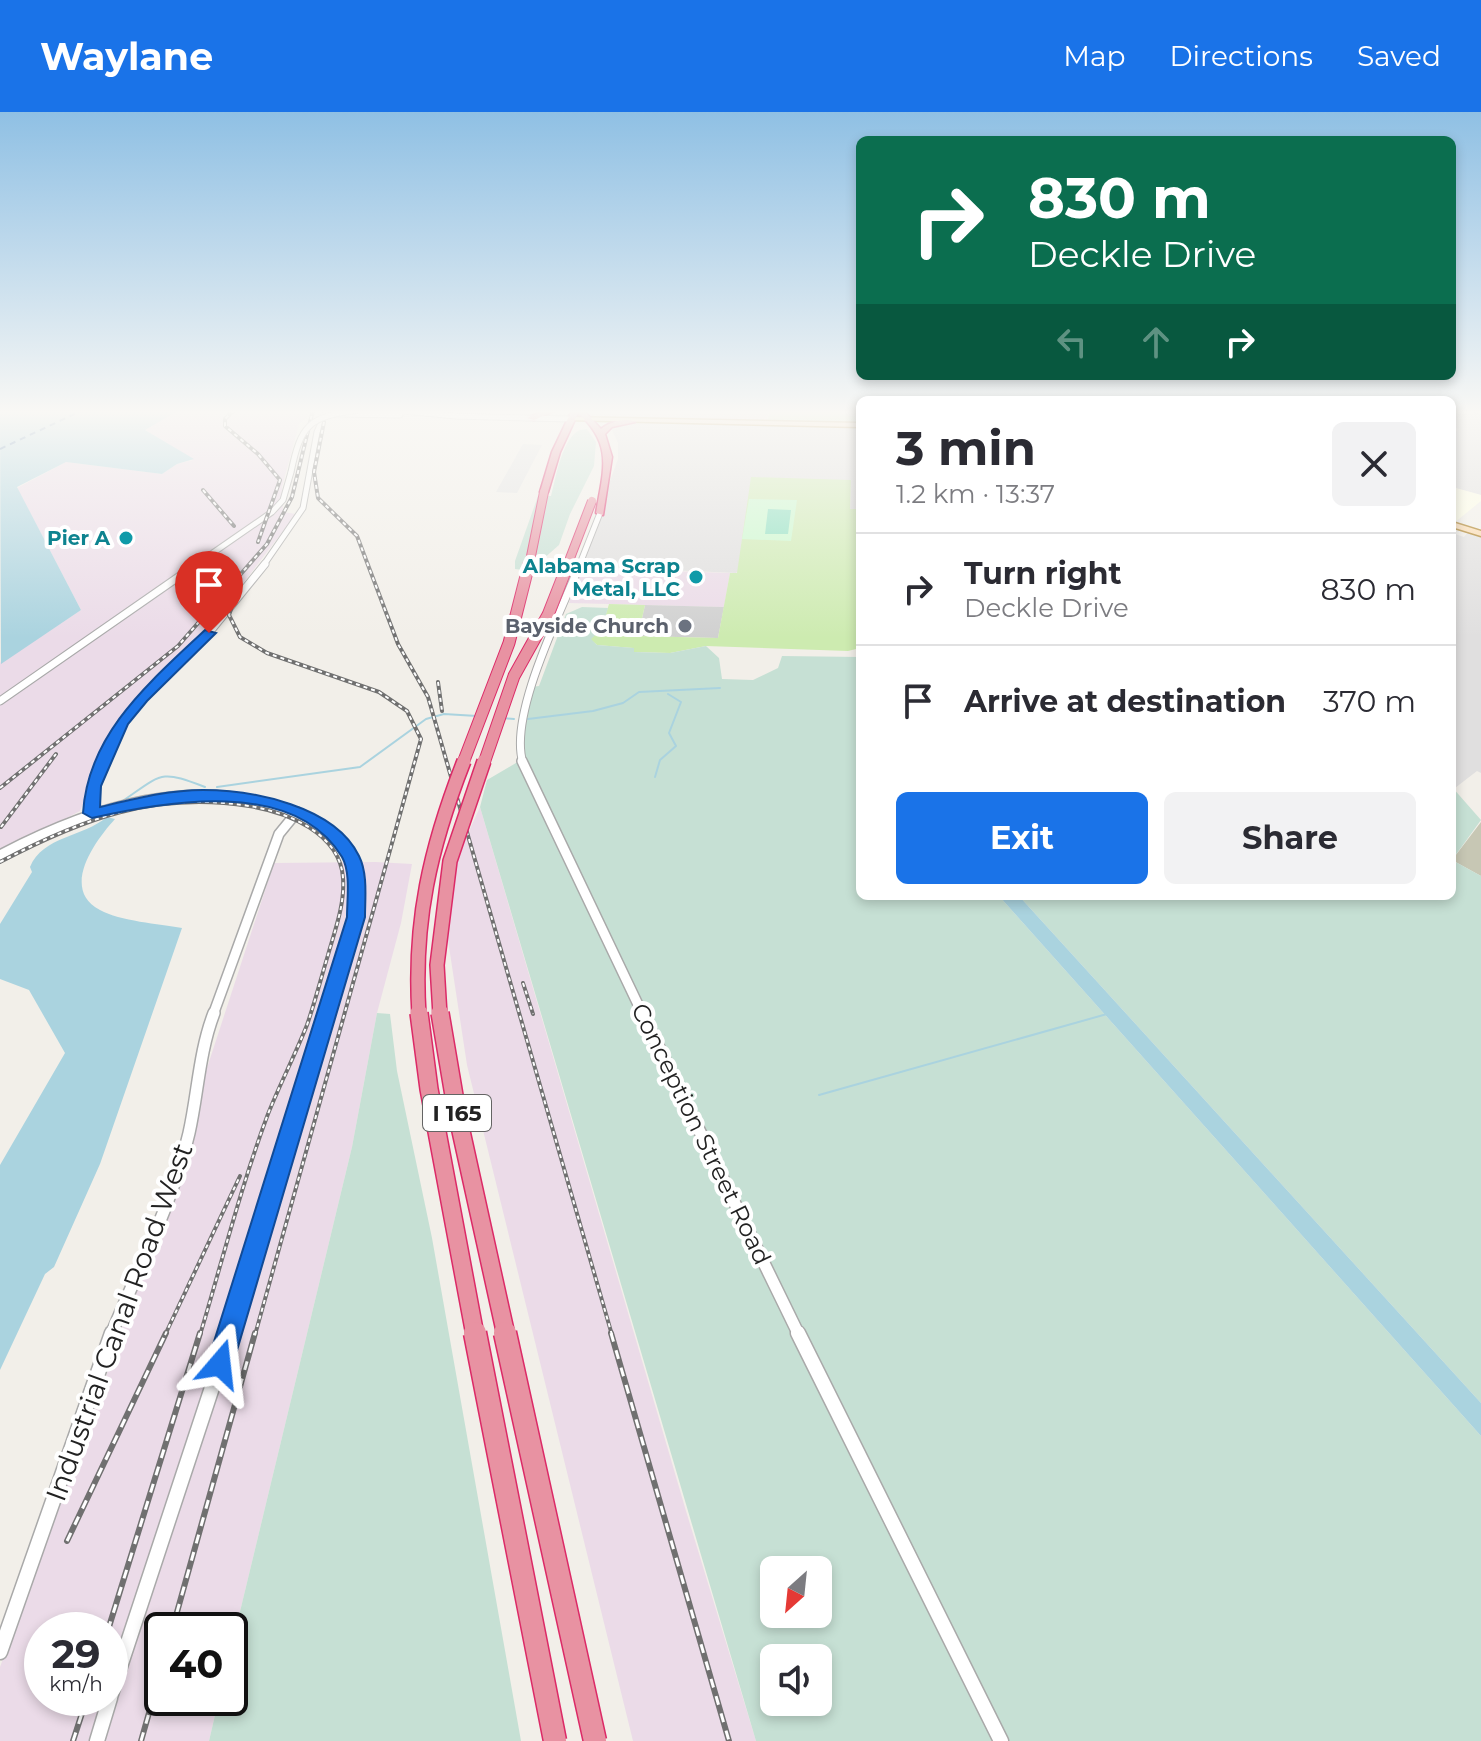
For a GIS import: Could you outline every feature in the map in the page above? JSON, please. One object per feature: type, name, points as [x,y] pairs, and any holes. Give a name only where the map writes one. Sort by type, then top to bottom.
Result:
[{"type":"highway","name":"I 165","points":[[546,486],[508,643],[437,839],[421,905],[416,955],[422,1040],[463,1275],[555,1741]]},
{"type":"highway","name":"I 165","points":[[595,1741],[457,1113],[442,1036],[437,965],[450,861],[514,676],[548,615],[596,507],[601,486]]},
{"type":"highway","points":[[596,507],[604,486]]},
{"type":"main road","points":[[1456,525],[1481,534]]},
{"type":"street","points":[[0,701],[272,512],[283,500],[287,486]]},
{"type":"street","points":[[92,813],[93,786],[121,723],[142,698],[209,633],[260,571],[303,508],[307,486]]},
{"type":"street","name":"Conception Street Road","points":[[596,507],[566,600],[531,687],[520,727],[521,760],[697,1128],[1001,1741]]},
{"type":"street","points":[[0,855],[50,829],[92,813],[166,798],[204,795],[252,798],[277,803],[318,823],[351,857],[356,884],[356,917],[225,1349],[128,1643]]},
{"type":"street","name":"Industrial Canal Road West","points":[[0,1652],[100,1362],[170,1191],[189,1133],[195,1085],[209,1025],[279,834],[297,812]]},
{"type":"street","points":[[97,1741],[105,1716]]},
{"type":"shaded area","points":[[282,486],[283,512],[296,514],[206,632],[147,686],[117,720],[80,811],[0,853],[0,661],[81,610],[17,488]]},
{"type":"shaded area","points":[[499,486],[521,486],[517,493],[496,492]]},
{"type":"shaded area","points":[[554,486],[584,486],[559,545],[542,560],[523,570],[515,569],[515,561],[538,496],[551,496]]},
{"type":"shaded area","points":[[608,486],[844,486],[736,573],[579,566]]},
{"type":"shaded area","points":[[851,486],[856,486],[856,509],[850,509]]},
{"type":"shaded area","points":[[1456,486],[1481,486],[1481,495],[1456,488]]},
{"type":"shaded area","points":[[1456,488],[1481,495],[1481,501],[1456,521]]},
{"type":"shaded area","points":[[1469,531],[1481,534],[1481,773],[1477,771],[1456,787],[1456,534],[1464,537]]},
{"type":"shaded area","points":[[582,568],[730,573],[724,607],[569,603]]},
{"type":"shaded area","points":[[645,605],[724,607],[718,638],[638,636]]},
{"type":"shaded area","points":[[582,607],[608,608],[601,630],[591,639],[597,645],[634,648],[634,652],[670,653],[706,646],[719,658],[722,679],[753,680],[778,668],[782,656],[856,657],[856,900],[1003,900],[1481,1436],[1481,1741],[756,1741],[480,807],[487,780],[521,760],[520,727],[531,687],[539,686],[566,614]]},
{"type":"shaded area","points":[[1456,792],[1481,820],[1456,854]]},
{"type":"shaded area","points":[[480,807],[756,1741],[633,1741],[467,1065],[446,927],[455,862]]},
{"type":"shaded area","points":[[1481,822],[1481,876],[1456,862],[1456,855]]},
{"type":"shaded area","points":[[1456,862],[1481,876],[1481,1403],[1023,900],[1456,900]]},
{"type":"shaded area","points":[[274,863],[412,864],[401,923],[377,1013],[352,1147],[240,1612],[144,1612],[144,1716],[215,1716],[209,1741],[0,1741],[0,1667],[104,1383]]},
{"type":"shaded area","points":[[377,1013],[390,1014],[397,1071],[432,1238],[521,1741],[209,1741],[215,1716],[248,1716],[248,1612],[240,1612],[352,1147]]},
{"type":"green space","points":[[750,486],[851,486],[850,509],[856,509],[856,649],[706,646],[670,653],[633,652],[633,648],[597,645],[590,639],[601,630],[609,604],[645,605],[638,636],[718,638],[730,573],[737,573]]},
{"type":"green space","points":[[749,499],[797,500],[791,541],[742,539]]},
{"type":"green space","points":[[768,509],[791,510],[788,534],[765,534]]},
{"type":"water","points":[[0,486],[19,486],[81,610],[1,664]]},
{"type":"water","points":[[107,817],[115,819],[91,852],[82,878],[88,901],[118,917],[182,928],[100,1164],[54,1267],[45,1274],[0,1370],[0,1165],[65,1053],[29,990],[0,979],[0,924],[32,872],[30,867],[44,849]]},
{"type":"water","points":[[1003,900],[1023,900],[1481,1403],[1481,1436]]},
{"type":"waterway","points":[[528,719],[593,711],[623,703],[639,692],[720,688]]},
{"type":"waterway","points":[[655,777],[660,760],[676,746],[669,733],[681,702],[668,694]]},
{"type":"waterway","points":[[217,787],[360,767],[426,719],[444,714],[477,716]]},
{"type":"waterway","points":[[503,718],[514,719]]},
{"type":"waterway","points":[[124,800],[162,777],[179,778],[205,787]]},
{"type":"waterway","points":[[819,1095],[1107,1014]]},
{"type":"railway","points":[[258,542],[278,486]]},
{"type":"railway","points":[[0,788],[178,646],[267,544],[295,486]]},
{"type":"railway","points":[[316,486],[318,498],[357,536],[398,644],[428,697],[612,1335]]},
{"type":"railway","points":[[203,490],[234,526]]},
{"type":"railway","points":[[240,583],[229,615],[240,637],[267,653],[379,692],[407,711],[421,739],[255,1335]]},
{"type":"railway","points":[[438,682],[442,711]]},
{"type":"railway","points":[[1,827],[56,754]]},
{"type":"railway","points":[[0,862],[90,821],[120,812],[182,802],[215,802],[279,813],[322,837],[340,862],[343,878],[341,907],[315,999],[258,1141],[200,1335]]},
{"type":"railway","points":[[523,983],[533,1014]]},
{"type":"railway","points":[[165,1335],[240,1176]]},
{"type":"railway","points":[[67,1541],[166,1333]]},
{"type":"railway","points":[[114,1612],[200,1333]]},
{"type":"railway","points":[[177,1612],[255,1333]]},
{"type":"railway","points":[[611,1333],[729,1741]]},
{"type":"railway","points":[[73,1741],[81,1716]]},
{"type":"railway","points":[[141,1741],[148,1716]]},
{"type":"place","name":"Pier A","points":[[126,538]]},
{"type":"place","name":"Alabama Scrap Metal, LLC","points":[[696,577]]},
{"type":"place","name":"Bayside Church","points":[[685,626]]},
{"type":"route","points":[[209,633],[142,698],[121,723],[93,786],[92,813],[128,804],[204,795],[277,803],[318,823],[334,838],[351,857],[356,884],[356,917],[220,1364]]}]
